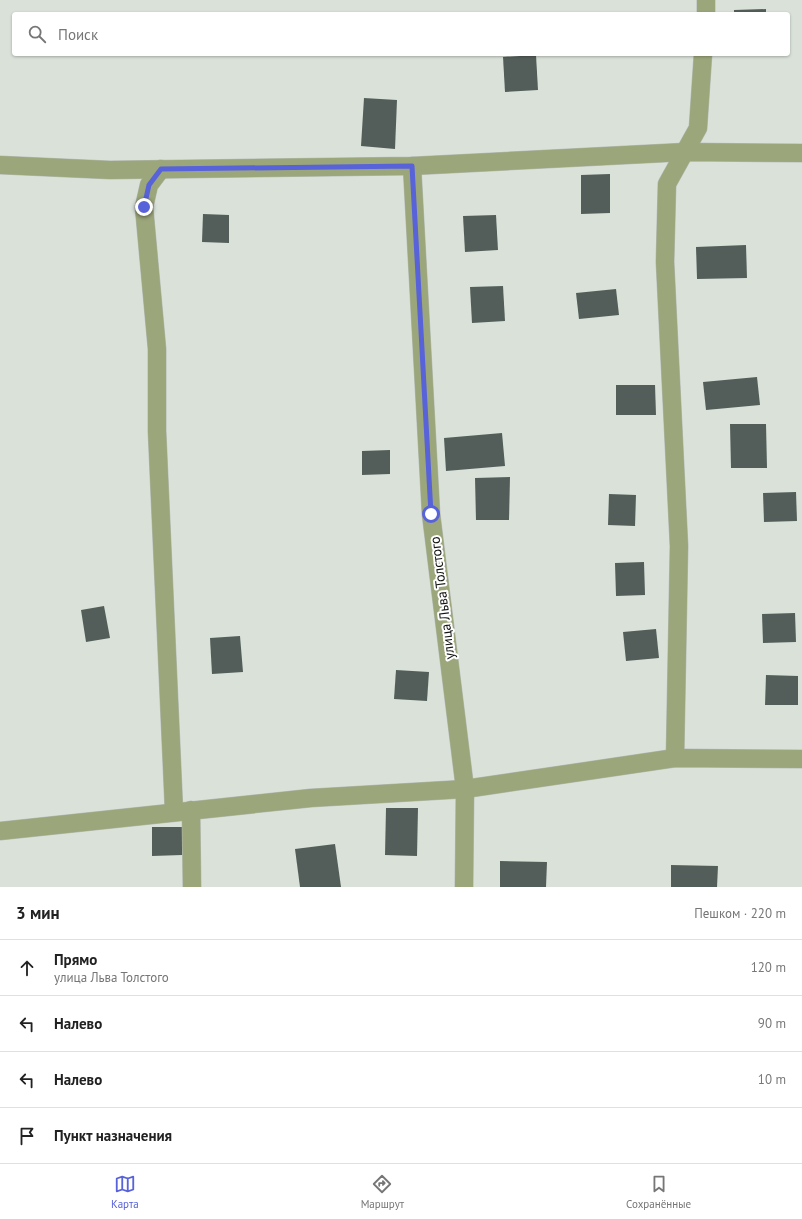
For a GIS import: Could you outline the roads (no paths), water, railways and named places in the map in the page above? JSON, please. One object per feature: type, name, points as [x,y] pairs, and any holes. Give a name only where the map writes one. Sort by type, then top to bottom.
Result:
[{"type":"street","points":[[706,0],[706,12]]},
{"type":"street","points":[[675,758],[679,546],[665,262],[667,184],[698,128],[703,56]]},
{"type":"street","points":[[0,165],[110,170],[412,166],[685,152],[802,153]]},
{"type":"street","name":"улица Льва Толстого","points":[[412,166],[431,514],[465,789],[464,887]]},
{"type":"street","points":[[161,169],[149,185],[144,207],[157,349],[157,431],[182,811],[192,887]]},
{"type":"street","points":[[0,831],[311,798],[465,789],[675,758],[802,758]]}]
